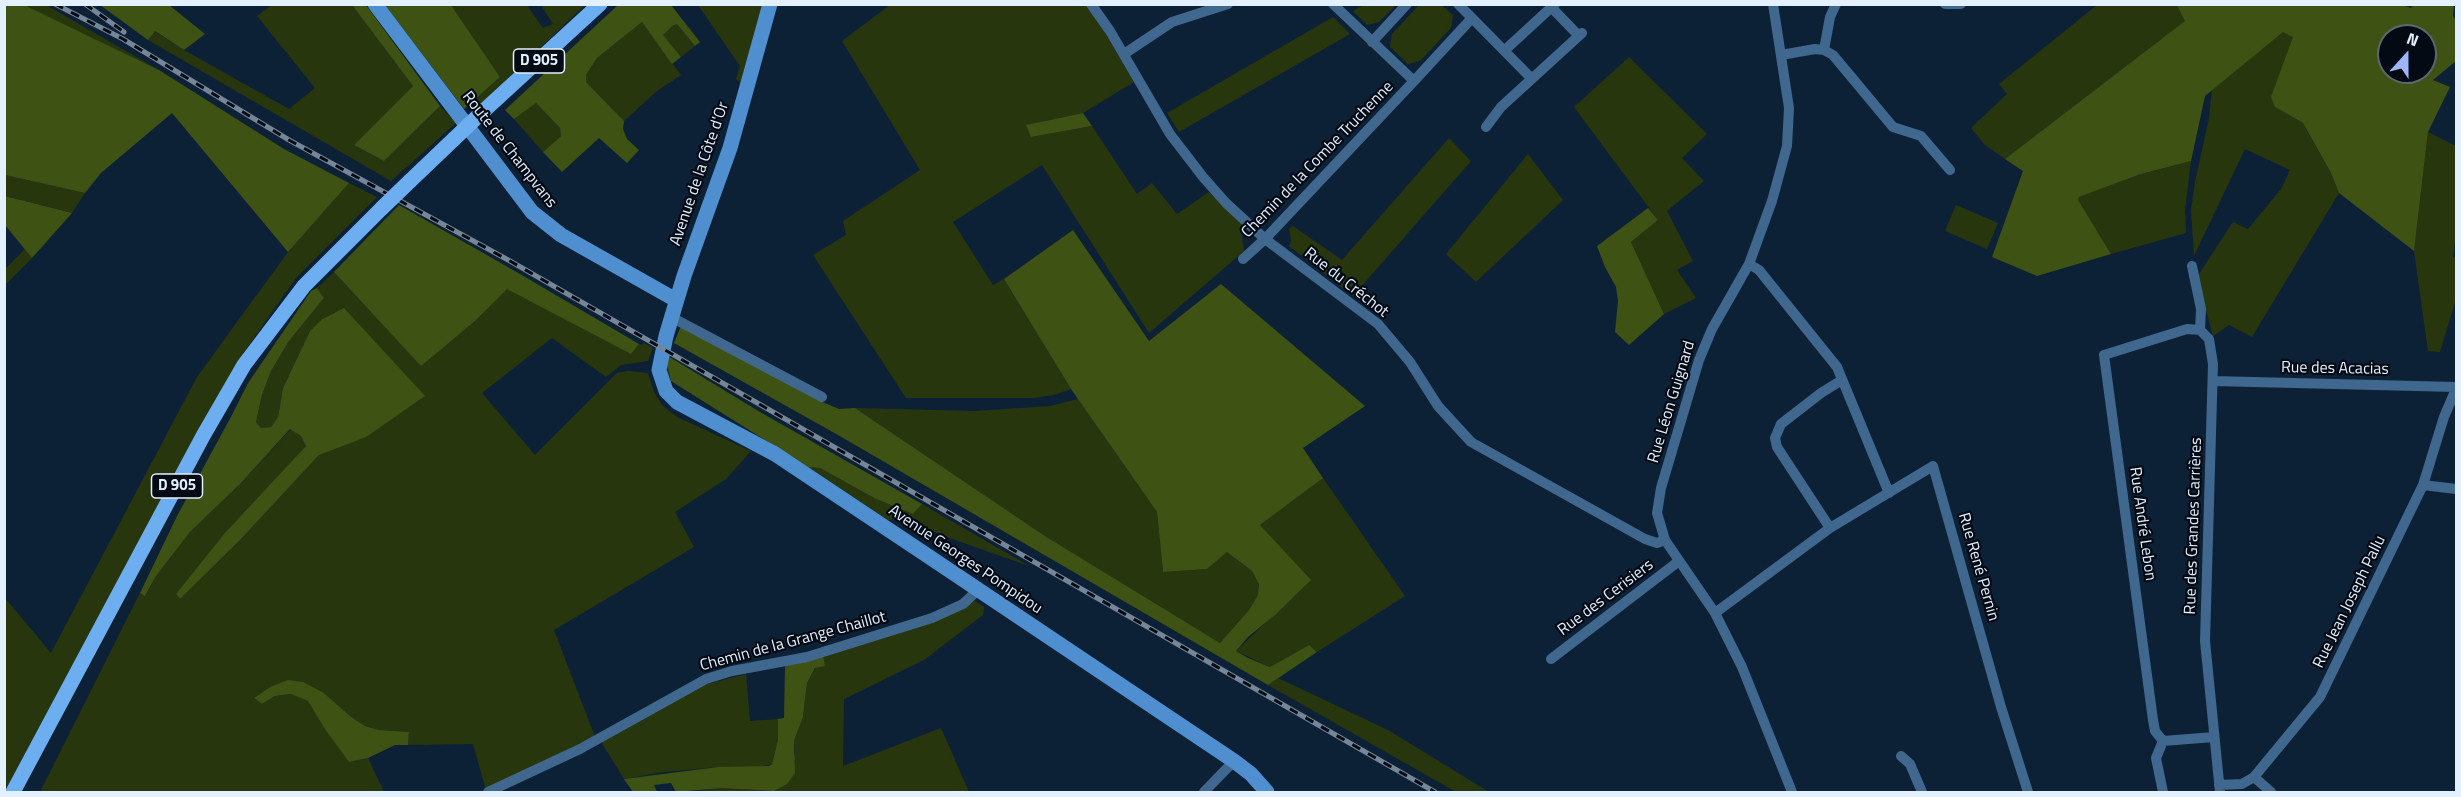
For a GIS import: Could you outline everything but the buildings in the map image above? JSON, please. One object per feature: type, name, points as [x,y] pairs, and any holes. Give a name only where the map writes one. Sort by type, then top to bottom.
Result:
[{"type":"main road","name":"Route de Champvans","points":[[375,4],[532,212],[561,235],[676,300]]},
{"type":"main road","name":"D 905","points":[[13,792],[203,436],[244,365],[304,286],[477,117],[600,4]]},
{"type":"main road","name":"Avenue de la Côte d'Or","points":[[661,355],[676,300],[730,148],[770,4]]},
{"type":"main road","name":"Avenue Georges Pompidou","points":[[661,355],[659,370],[663,385],[677,402],[775,454],[1234,761],[1251,774],[1267,792]]},
{"type":"street","name":"Rue du Créchot","points":[[1091,4],[1101,15],[1170,134],[1226,204],[1265,239],[1378,324],[1410,362],[1438,406],[1460,432],[1477,447],[1547,483],[1645,539],[1657,543],[1665,540]]},
{"type":"street","points":[[1124,54],[1172,22],[1228,4]]},
{"type":"street","points":[[1333,4],[1414,81]]},
{"type":"street","points":[[1372,42],[1407,4]]},
{"type":"street","points":[[1458,4],[1532,79]]},
{"type":"street","name":"Rue Léon Guignard","points":[[1773,4],[1789,108],[1787,146],[1772,201],[1749,264],[1712,329],[1699,360],[1658,501],[1658,519],[1665,540],[1715,613],[1742,667],[1792,792]]},
{"type":"street","points":[[1824,50],[1830,17],[1836,4]]},
{"type":"street","points":[[1945,4],[1961,4]]},
{"type":"street","points":[[1486,127],[1501,107],[1581,35],[1553,6],[1505,50]]},
{"type":"street","name":"Chemin de la Combe Truchenne","points":[[1243,259],[1265,239],[1472,18]]},
{"type":"street","points":[[1781,55],[1815,49],[1824,50],[1833,55],[1893,127],[1922,136],[1950,170]]},
{"type":"street","points":[[1749,264],[1759,270],[1837,367],[1889,493]]},
{"type":"street","name":"Rue des Grandes Carrières","points":[[2192,266],[2201,309],[2200,330],[2209,339],[2213,364],[2205,641],[2220,789]]},
{"type":"street","points":[[671,317],[822,397]]},
{"type":"street","name":"Rue André Lebon","points":[[2163,741],[2155,731],[2153,720],[2104,355],[2187,329],[2200,330]]},
{"type":"street","points":[[1830,528],[1777,447],[1775,438],[1781,424],[1842,380]]},
{"type":"street","name":"Rue des Acacias","points":[[2213,381],[2457,388]]},
{"type":"street","name":"Rue Jean Joseph Pallu","points":[[2254,777],[2319,697],[2423,485],[2444,417],[2457,388]]},
{"type":"street","name":"Rue René Pernin","points":[[1715,613],[1830,528],[1933,466],[2001,707],[2028,792]]},
{"type":"street","points":[[2423,485],[2457,489]]},
{"type":"street","name":"Rue des Cerisiers","points":[[1551,658],[1679,561]]},
{"type":"street","name":"Chemin de la Grange Chaillot","points":[[488,792],[580,749],[706,679],[732,671],[807,657],[932,618],[963,604],[978,590]]},
{"type":"street","points":[[2163,792],[2156,758],[2163,741],[2214,737]]},
{"type":"street","points":[[1901,756],[1910,764],[1922,792]]},
{"type":"street","points":[[1204,792],[1234,761]]},
{"type":"street","points":[[2220,789],[2242,784],[2254,777],[2271,792]]},
{"type":"green space","points":[[22,4],[159,70],[284,149],[349,183],[288,252],[172,113],[101,173],[85,193],[5,175],[5,5]]},
{"type":"green space","points":[[22,5],[46,5],[159,70]]},
{"type":"green space","points":[[100,5],[169,5],[205,34],[184,50],[155,31],[148,40]]},
{"type":"green space","points":[[272,5],[352,5],[413,86],[354,145],[384,161],[440,106],[456,123],[391,181],[148,40],[154,31],[289,109],[315,88],[257,16]]},
{"type":"green space","points":[[352,5],[366,5],[440,106],[384,161],[354,145],[413,86]]},
{"type":"green space","points":[[385,5],[451,5],[500,77],[464,109]]},
{"type":"green space","points":[[451,5],[527,5],[543,28],[553,24],[541,5],[585,5],[480,105],[475,99],[500,77]]},
{"type":"green space","points":[[618,5],[671,5],[700,42],[695,46],[677,24],[672,26],[663,35],[681,57],[672,64],[642,22],[597,58],[586,75],[586,82],[624,121],[623,129],[627,139],[639,150],[627,163],[599,138],[562,172],[543,152],[561,136],[560,128],[536,103],[514,119],[505,110]]},
{"type":"green space","points":[[698,5],[765,5],[741,83],[736,79],[740,66]]},
{"type":"green space","points":[[890,5],[1089,5],[1134,82],[1083,113],[1027,125],[1031,137],[1092,126],[1137,194],[1152,183],[1177,214],[1209,192],[1245,227],[1242,237],[1244,251],[1149,333],[1042,165],[953,222],[993,285],[1004,279],[1071,389],[1054,395],[1034,398],[906,398],[813,255],[846,235],[843,221],[920,170],[842,41]]},
{"type":"green space","points":[[1364,5],[1396,5],[1379,22],[1367,25],[1353,11]]},
{"type":"green space","points":[[1419,5],[1441,5],[1453,15],[1451,28],[1420,61],[1408,64],[1390,47],[1392,34]]},
{"type":"green space","points":[[2097,5],[2177,5],[2186,21],[2005,159],[1984,144],[1971,128],[2007,94],[1999,84]]},
{"type":"green space","points":[[2177,5],[2403,5],[2411,8],[2413,5],[2454,5],[2456,61],[2437,77],[2437,24],[2377,24],[2377,84],[2437,84],[2437,82],[2450,87],[2428,132],[2414,251],[2339,193],[2331,173],[2303,123],[2275,107],[2271,97],[2293,37],[2283,32],[2205,96],[2191,161],[2141,174],[2079,197],[2078,200],[2111,254],[2037,276],[1992,257],[2023,171],[2005,159],[2185,21]]},
{"type":"green space","points":[[1333,17],[1350,34],[1179,132],[1167,113]]},
{"type":"green space","points":[[642,22],[681,75],[657,91],[624,121],[586,82],[586,75],[597,58]]},
{"type":"green space","points":[[677,24],[695,46],[681,57],[662,35]]},
{"type":"green space","points":[[2283,32],[2293,36],[2275,107],[2303,123],[2331,173],[2339,193],[2252,337],[2229,325],[2213,336],[2197,277],[2233,222],[2248,229],[2281,189],[2290,170],[2245,149],[2194,256],[2191,210],[2209,118],[2212,89]]},
{"type":"green space","points":[[1629,57],[1707,134],[1682,158],[1704,181],[1667,211],[1693,261],[1677,270],[1696,298],[1664,314],[1631,242],[1658,220],[1574,107]]},
{"type":"green space","points":[[535,102],[560,128],[561,136],[543,152],[514,119]]},
{"type":"green space","points":[[1083,113],[1092,126],[1031,137],[1026,125]]},
{"type":"green space","points":[[2428,132],[2456,146],[2456,233],[2453,257],[2456,258],[2456,299],[2440,352],[2428,351],[2414,251]]},
{"type":"green space","points":[[1449,138],[1471,161],[1353,296],[1289,246],[1291,240],[1289,229],[1293,226],[1342,260]]},
{"type":"green space","points":[[1528,154],[1563,200],[1476,282],[1446,254]]},
{"type":"green space","points":[[2191,161],[2185,210],[2186,233],[2111,254],[2077,199],[2141,174]]},
{"type":"green space","points":[[5,175],[85,193],[72,213],[5,196]]},
{"type":"green space","points":[[349,183],[377,197],[296,278],[244,352],[203,421],[5,791],[5,598],[51,653],[197,377],[288,252]]},
{"type":"green space","points":[[5,196],[72,213],[32,258],[5,225]]},
{"type":"green space","points":[[399,205],[639,344],[631,354],[507,289],[475,321],[421,366],[334,272]]},
{"type":"green space","points":[[1956,205],[1998,223],[1987,249],[1945,231]]},
{"type":"green space","points":[[1648,208],[1658,220],[1631,242],[1664,314],[1629,345],[1615,332],[1618,301],[1616,287],[1597,246]]},
{"type":"green space","points":[[1073,230],[1149,341],[1221,284],[1365,406],[1303,448],[1323,478],[1260,525],[1311,580],[1248,637],[1236,651],[1270,667],[1309,645],[1317,652],[1268,685],[838,435],[674,343],[681,326],[820,401],[839,409],[855,408],[1045,536],[1220,643],[1249,610],[1258,595],[1259,584],[1252,571],[1227,552],[1207,569],[1163,572],[1157,512],[1071,389],[1004,279]]},
{"type":"green space","points":[[25,249],[32,258],[5,285],[5,269]]},
{"type":"green space","points":[[334,272],[421,365],[475,321],[507,288],[631,353],[639,344],[644,343],[653,348],[648,361],[621,365],[606,377],[552,338],[482,393],[535,455],[617,373],[628,371],[648,373],[654,392],[662,405],[677,417],[751,451],[726,479],[675,512],[694,547],[554,630],[595,737],[486,790],[473,744],[408,745],[409,732],[379,730],[365,726],[324,693],[270,687],[254,698],[262,704],[275,696],[292,694],[308,701],[349,762],[368,758],[384,792],[40,792],[140,593],[146,595],[156,576],[190,532],[241,483],[291,429],[301,436],[306,446],[176,594],[180,599],[241,539],[319,455],[335,312],[322,319],[310,331],[283,388],[278,417],[271,427],[261,428],[256,422],[262,395],[271,371],[289,341],[324,298],[317,288]]},
{"type":"green space","points":[[317,288],[324,298],[289,341],[271,371],[262,395],[256,422],[261,428],[271,427],[278,417],[283,388],[310,331],[322,319],[344,308],[425,396],[366,437],[319,455],[241,539],[180,599],[176,594],[225,533],[306,446],[301,436],[290,429],[241,483],[190,532],[156,576],[145,596],[140,593],[177,516],[248,383],[311,291]]},
{"type":"green space","points":[[668,356],[760,412],[922,504],[913,514],[876,499],[820,468],[808,467],[671,381],[666,362]]},
{"type":"green space","points":[[1078,399],[1157,512],[1163,572],[1207,569],[1227,552],[1252,571],[1259,584],[1258,595],[1249,610],[1220,643],[1045,536],[855,408],[975,411],[1050,406]]},
{"type":"green space","points":[[808,467],[820,468],[876,499],[913,514],[922,504],[1029,566],[941,535],[908,518],[888,520]]},
{"type":"green space","points":[[1323,478],[1405,596],[1317,652],[1309,645],[1270,667],[1236,651],[1310,580],[1260,525]]},
{"type":"green space","points":[[975,601],[984,607],[983,615],[924,660],[844,699],[843,766],[941,728],[969,792],[689,792],[722,788],[774,791],[795,754],[794,741],[803,717],[807,683],[823,655],[951,613]]},
{"type":"green space","points":[[823,655],[825,666],[815,668],[807,683],[803,717],[794,741],[795,773],[787,784],[774,791],[722,788],[676,792],[671,783],[654,785],[657,792],[633,792],[624,779],[718,767],[769,766],[772,764],[778,740],[778,719],[784,718],[785,666]]},
{"type":"green space","points":[[746,674],[750,721],[778,719],[778,740],[772,764],[758,767],[718,767],[663,772],[624,779],[600,740],[704,685]]},
{"type":"green space","points":[[1278,678],[1388,730],[1489,792],[1456,792],[1268,685]]},
{"type":"green space","points":[[288,680],[303,682],[324,693],[365,726],[379,730],[409,732],[408,745],[395,745],[368,758],[349,762],[308,701],[291,694],[275,696],[262,704],[254,698],[270,687]]},
{"type":"railway","points":[[55,4],[123,39],[289,140],[510,261],[1435,792]]},
{"type":"railway","points":[[85,4],[124,32]]}]
